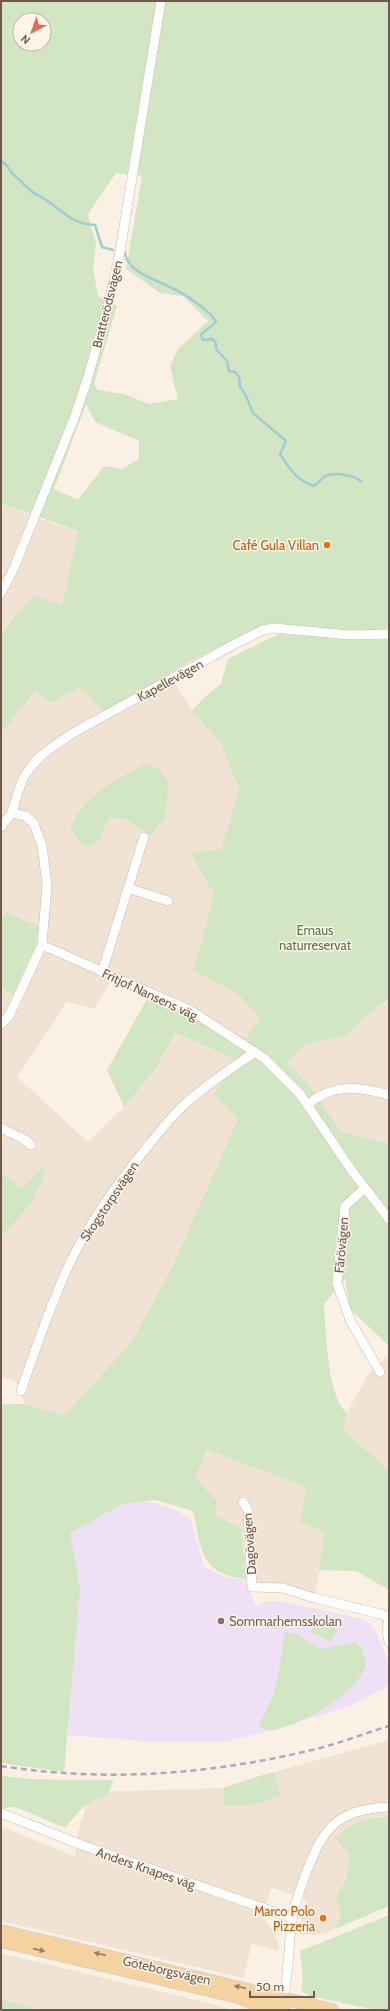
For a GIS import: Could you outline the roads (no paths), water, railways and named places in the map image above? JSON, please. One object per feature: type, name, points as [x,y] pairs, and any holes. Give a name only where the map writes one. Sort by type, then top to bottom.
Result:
[{"type":"main road","name":"Göteborgsvägen","points":[[1,1931],[277,2005]]},
{"type":"main road","name":"Göteborgsvägen","points":[[1,1941],[277,2005],[332,2010]]},
{"type":"street","name":"Bratterödsvägen","points":[[1,593],[17,561],[75,416],[107,311],[119,256],[161,1]]},
{"type":"street","name":"Kapellevägen","points":[[1,827],[5,819],[12,813],[23,779],[33,763],[49,749],[73,733],[263,630],[274,628],[350,636],[389,634]]},
{"type":"street","points":[[1,1024],[9,1016],[42,945],[47,886],[42,846],[34,824],[26,816],[12,813]]},
{"type":"street","points":[[102,972],[144,837]]},
{"type":"street","points":[[128,888],[168,901]]},
{"type":"street","name":"Fritjof Nansens väg","points":[[42,945],[190,1010],[264,1058],[294,1089],[307,1105],[365,1188],[389,1219]]},
{"type":"street","name":"Skogstorpsvägen","points":[[21,1391],[46,1318],[68,1268],[92,1223],[124,1175],[184,1105],[221,1075],[255,1052]]},
{"type":"street","points":[[307,1105],[318,1095],[333,1089],[356,1087],[389,1095]]},
{"type":"street","points":[[1,1128],[24,1139],[31,1146]]},
{"type":"street","name":"Fårövägen","points":[[365,1188],[345,1206],[337,1283],[350,1320],[380,1372]]},
{"type":"street","name":"Dagövägen","points":[[243,1502],[248,1510],[252,1587],[283,1588],[314,1598],[381,1614],[389,1618]]},
{"type":"street","points":[[389,1618],[387,1631],[389,1642]]},
{"type":"street","points":[[277,2005],[288,1967],[292,1918],[296,1902],[313,1855],[328,1830],[341,1818],[350,1813],[389,1807]]},
{"type":"street","name":"Anders Knapes väg","points":[[1,1813],[78,1844],[292,1918]]},
{"type":"waterway","points":[[1,161],[31,191],[75,220],[81,223],[95,225],[102,247],[113,250]]},
{"type":"waterway","points":[[125,253],[127,260],[137,270],[190,298],[207,311],[216,321],[201,335],[203,340],[213,339],[216,344],[216,349],[227,361],[229,371],[235,372],[239,377],[240,386],[253,413],[286,441],[280,454],[302,481],[314,486],[324,477],[333,474],[353,477],[361,481]]},
{"type":"railway","points":[[1,1766],[41,1771],[121,1775],[201,1770],[281,1757],[320,1748],[389,1726]]},
{"type":"place","name":"Café Gula Villan","points":[[327,545]]},
{"type":"place","name":"Sommarhemsskolan","points":[[221,1621]]},
{"type":"place","name":"Marco Polo Pizzeria","points":[[323,1918]]},
{"type":"park label","name":"Emaus naturreservat","points":[[315,938]]}]
